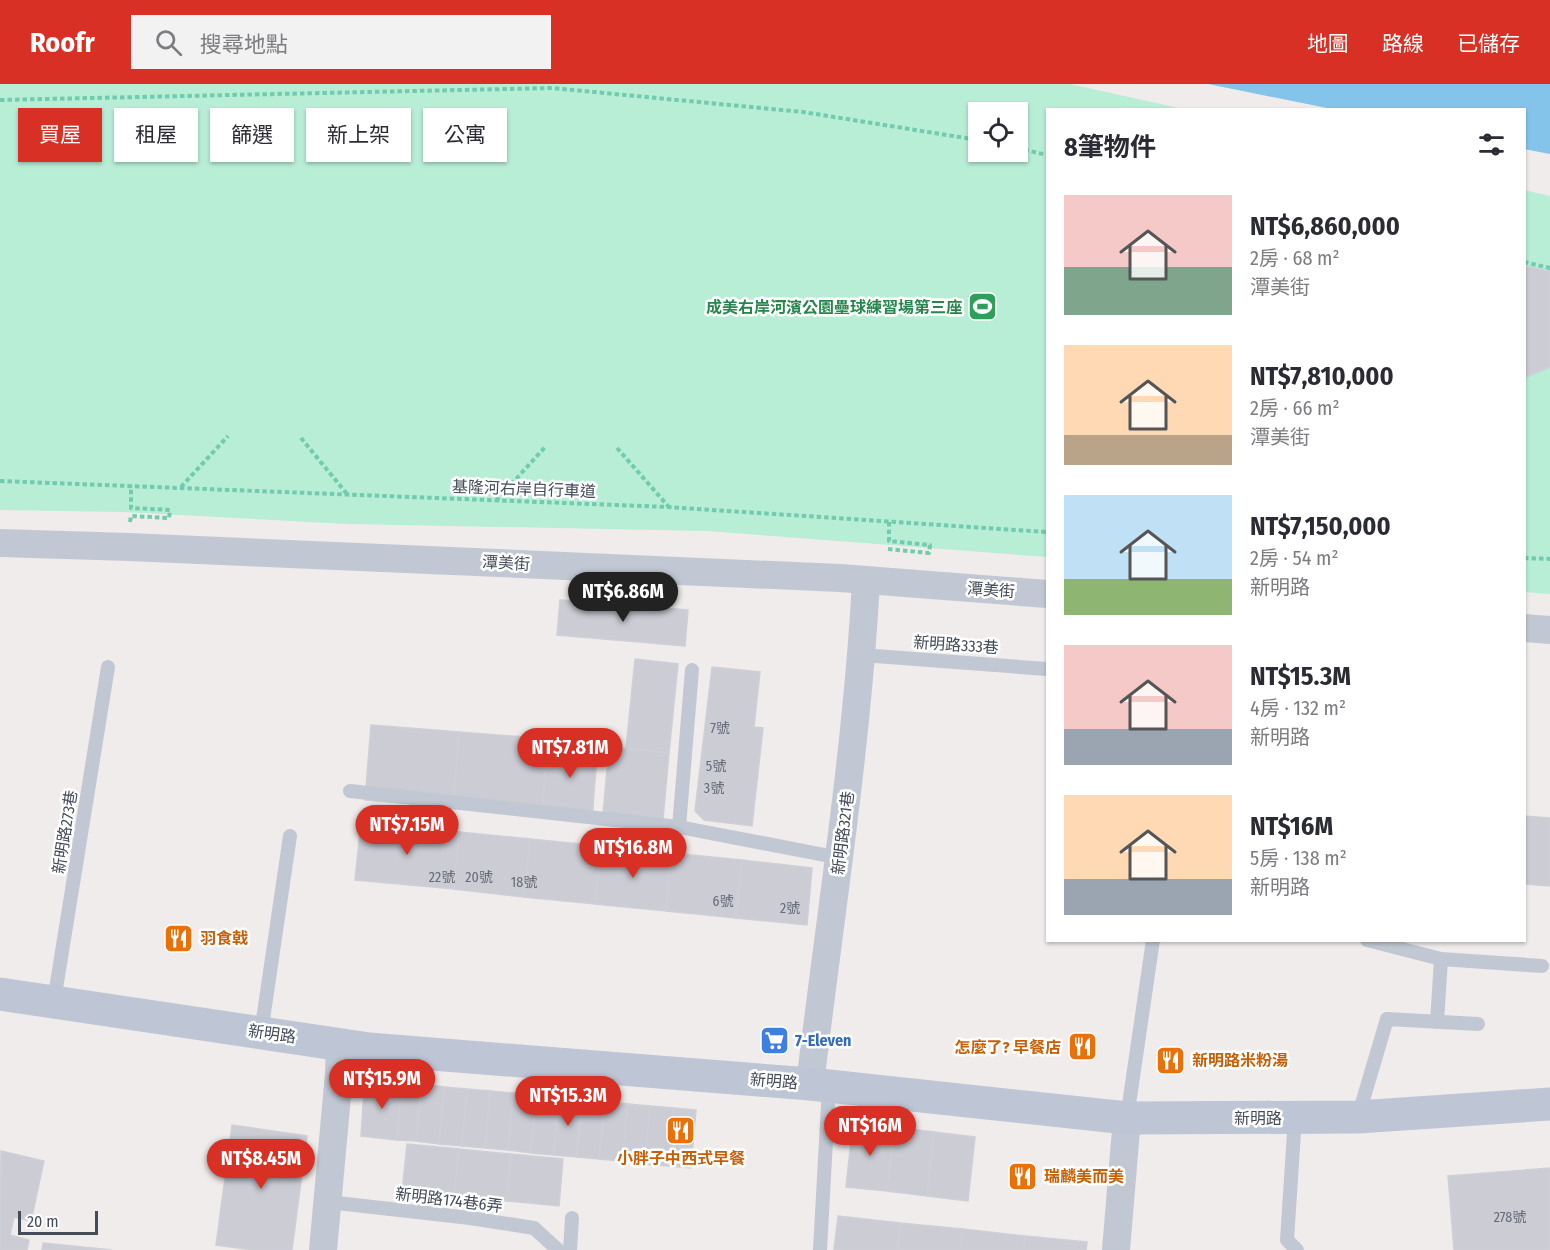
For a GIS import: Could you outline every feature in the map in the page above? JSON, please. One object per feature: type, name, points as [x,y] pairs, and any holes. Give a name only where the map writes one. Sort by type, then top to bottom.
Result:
[{"type":"street","name":"潭美街","points":[[0,543],[840,578],[1046,594]]},
{"type":"street","name":"新明路321巷","points":[[819,1085],[862,655],[866,581]]},
{"type":"street","points":[[1526,628],[1550,630]]},
{"type":"street","name":"新明路","points":[[0,994],[340,1045],[819,1085],[1127,1118],[1358,1117],[1550,1104]]},
{"type":"street","points":[[323,1250],[340,1045]]},
{"type":"street","points":[[1116,1250],[1127,1118]]},
{"type":"lane","name":"新明路333巷","points":[[862,655],[1046,669]]},
{"type":"lane","name":"新明路273巷","points":[[54,1001],[108,667]]},
{"type":"lane","points":[[679,826],[692,670]]},
{"type":"lane","points":[[350,791],[679,826],[840,858]]},
{"type":"lane","points":[[261,1033],[290,836]]},
{"type":"lane","points":[[1127,1118],[1153,942]]},
{"type":"lane","points":[[1375,942],[1441,959],[1542,966]]},
{"type":"lane","points":[[1437,1022],[1441,959]]},
{"type":"lane","points":[[1358,1117],[1387,1019],[1478,1024]]},
{"type":"lane","points":[[819,1085],[820,1250]]},
{"type":"lane","points":[[1295,1117],[1287,1239],[1297,1250]]},
{"type":"lane","name":"新明路174巷6弄","points":[[328,1202],[470,1218],[534,1228],[558,1250]]},
{"type":"lane","points":[[570,1250],[572,1218]]},
{"type":"path","points":[[0,100],[552,88],[803,112],[968,138]]},
{"type":"path","points":[[1028,150],[1046,154]]},
{"type":"path","points":[[1526,262],[1550,268]]},
{"type":"path","points":[[181,488],[228,436]]},
{"type":"path","points":[[301,438],[348,494]]},
{"type":"path","points":[[496,501],[546,446]]},
{"type":"path","points":[[617,448],[668,507]]},
{"type":"path","name":"基隆河右岸自行車道","points":[[0,481],[668,507],[1046,532]]},
{"type":"path","points":[[130,516],[169,518],[170,510],[131,508],[131,486]]},
{"type":"path","points":[[888,549],[929,553],[930,544],[889,541],[889,521]]},
{"type":"path","points":[[1526,558],[1550,559]]},
{"type":"green space","points":[[0,84],[1070,84],[1178,108],[1046,108],[1046,557],[707,531],[348,524],[123,512],[0,510]]},
{"type":"green space","points":[[1526,190],[1550,196],[1550,594],[1526,592]]},
{"type":"water","points":[[1208,84],[1550,84],[1550,154],[1526,149],[1526,108],[1327,108]]},
{"type":"building","points":[[1526,266],[1550,271],[1550,367],[1526,377]]},
{"type":"building","points":[[560,600],[688,610],[685,646],[557,635]]},
{"type":"building","points":[[635,659],[678,664],[669,753],[626,748]]},
{"type":"building","points":[[712,667],[760,672],[754,727],[763,728],[752,826],[704,820],[695,811]]},
{"type":"building","points":[[371,725],[459,732],[453,807],[365,800]]},
{"type":"building","points":[[459,732],[548,739],[542,815],[453,807]]},
{"type":"building","points":[[548,739],[598,743],[592,819],[542,815]]},
{"type":"building","points":[[609,747],[669,753],[663,820],[603,814]]},
{"type":"building","points":[[1526,816],[1550,818],[1550,886],[1526,884]]},
{"type":"building","points":[[361,822],[459,832],[454,889],[355,880]]},
{"type":"building","points":[[459,832],[530,839],[524,897],[454,889]]},
{"type":"building","points":[[530,839],[601,846],[595,904],[524,897]]},
{"type":"building","points":[[601,846],[671,853],[666,911],[595,904]]},
{"type":"building","points":[[671,853],[742,860],[736,918],[666,911]]},
{"type":"building","points":[[742,860],[812,868],[807,925],[736,918]]},
{"type":"building","points":[[384,1080],[402,1082],[397,1140],[361,1136],[364,1090]]},
{"type":"building","points":[[402,1082],[422,1084],[416,1141],[397,1140]]},
{"type":"building","points":[[422,1084],[444,1087],[439,1144],[416,1141]]},
{"type":"building","points":[[444,1087],[467,1089],[462,1146],[439,1144]]},
{"type":"building","points":[[467,1089],[490,1091],[485,1148],[462,1146]]},
{"type":"building","points":[[490,1091],[513,1093],[508,1150],[485,1148]]},
{"type":"building","points":[[513,1093],[536,1095],[531,1153],[508,1150]]},
{"type":"building","points":[[536,1095],[559,1097],[554,1155],[531,1153]]},
{"type":"building","points":[[559,1097],[582,1100],[577,1157],[554,1155]]},
{"type":"building","points":[[582,1100],[605,1102],[599,1159],[577,1157]]},
{"type":"building","points":[[605,1102],[628,1104],[622,1161],[599,1159]]},
{"type":"building","points":[[628,1104],[650,1106],[645,1164],[622,1161]]},
{"type":"building","points":[[650,1106],[673,1108],[668,1166],[645,1164]]},
{"type":"building","points":[[673,1108],[696,1110],[691,1168],[668,1166]]},
{"type":"building","points":[[853,1123],[894,1127],[887,1191],[846,1187]]},
{"type":"building","points":[[232,1125],[307,1136],[292,1250],[252,1250],[216,1245]]},
{"type":"building","points":[[894,1127],[934,1132],[927,1196],[887,1191]]},
{"type":"building","points":[[934,1132],[975,1137],[968,1201],[927,1196]]},
{"type":"building","points":[[407,1144],[459,1149],[454,1196],[402,1192]]},
{"type":"building","points":[[459,1149],[511,1154],[507,1201],[454,1196]]},
{"type":"building","points":[[1,1151],[44,1161],[31,1221],[14,1217],[10,1235],[29,1240],[27,1250],[0,1250]]},
{"type":"building","points":[[511,1154],[563,1159],[559,1206],[507,1201]]},
{"type":"building","points":[[1550,1168],[1550,1250],[1454,1250],[1448,1176]]},
{"type":"building","points":[[838,1216],[900,1223],[898,1250],[834,1250]]},
{"type":"building","points":[[900,1223],[963,1229],[960,1250],[898,1250]]},
{"type":"building","points":[[963,1229],[1025,1236],[1024,1250],[960,1250]]},
{"type":"building","points":[[1025,1236],[1087,1242],[1086,1250],[1024,1250]]},
{"type":"building","points":[[43,1243],[112,1250],[42,1250]]},
{"type":"place","name":"成美右岸河濱公園壘球練習場第三座","points":[[983,307]]},
{"type":"place","name":"羽食戟","points":[[179,938]]},
{"type":"place","name":"7-Eleven","points":[[774,1040]]},
{"type":"place","name":"怎麼了? 早餐店","points":[[1082,1047]]},
{"type":"place","name":"新明路米粉湯","points":[[1171,1060]]},
{"type":"place","name":"小胖子中西式早餐","points":[[681,1130]]},
{"type":"place","name":"瑞麟美而美","points":[[1023,1176]]}]
